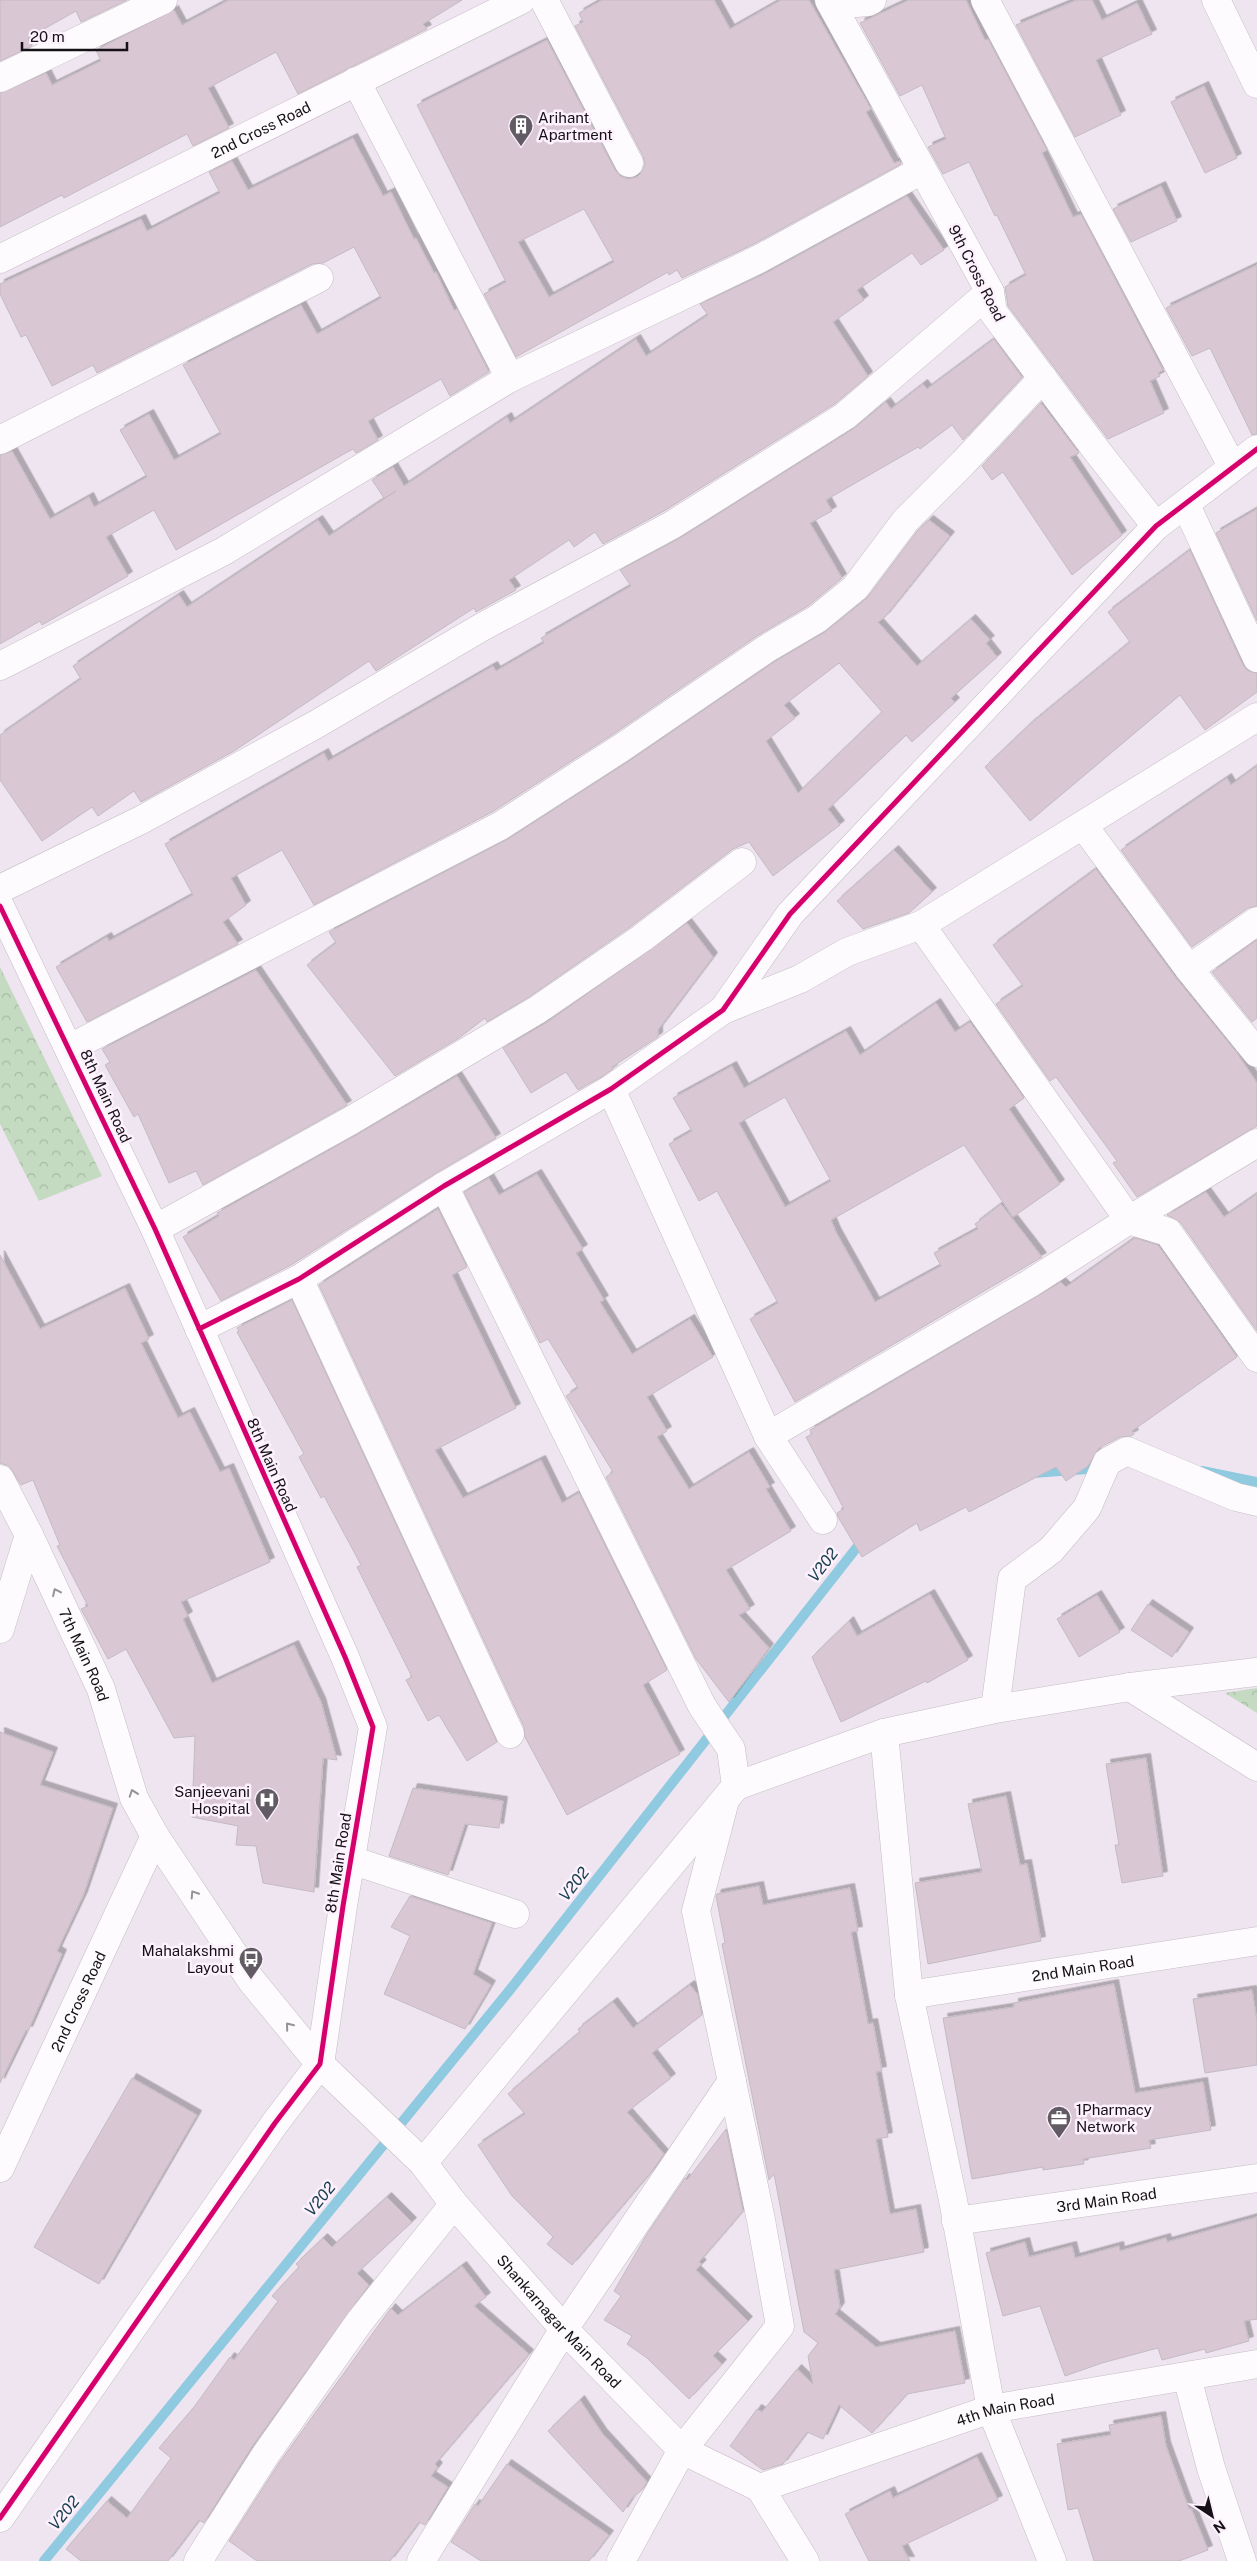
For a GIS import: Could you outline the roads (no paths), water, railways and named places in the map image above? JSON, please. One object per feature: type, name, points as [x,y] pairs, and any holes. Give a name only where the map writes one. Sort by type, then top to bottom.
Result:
[{"type":"street","points":[[0,78],[163,0]]},
{"type":"street","name":"2nd Cross Road","points":[[0,259],[522,0]]},
{"type":"street","points":[[544,0],[629,163]]},
{"type":"street","points":[[831,3],[868,2],[872,0]]},
{"type":"street","points":[[985,0],[1232,466]]},
{"type":"street","points":[[1216,0],[1257,84]]},
{"type":"street","name":"9th Cross Road","points":[[831,3],[990,292],[993,312],[1156,526]]},
{"type":"street","points":[[356,81],[510,378]]},
{"type":"street","points":[[0,666],[224,551],[510,378],[759,259],[922,170]]},
{"type":"street","points":[[0,440],[319,278]]},
{"type":"street","points":[[0,889],[141,820],[315,725],[482,627],[672,525],[845,416],[990,292]]},
{"type":"street","points":[[70,1048],[500,826],[621,748],[766,649],[817,619],[855,588],[906,520],[1043,378]]},
{"type":"street","points":[[723,1010],[790,914],[1156,526],[1186,505],[1232,466],[1257,449]]},
{"type":"street","points":[[1186,505],[1257,658]]},
{"type":"street","points":[[199,1329],[299,1279],[444,1186],[611,1089],[723,1010],[800,979],[847,952],[921,925],[1257,717]]},
{"type":"street","points":[[1083,825],[1189,969],[1257,1053]]},
{"type":"street","points":[[155,1229],[350,1120],[537,1010],[642,938],[742,862]]},
{"type":"street","name":"8th Main Road","points":[[0,906],[70,1048],[155,1229],[346,1657],[374,1727],[351,1860],[320,2064]]},
{"type":"street","points":[[1189,969],[1257,921]]},
{"type":"street","points":[[921,925],[1128,1220],[1168,1232],[1257,1358]]},
{"type":"street","points":[[611,1089],[768,1436],[823,1520]]},
{"type":"street","points":[[768,1436],[1029,1284],[1128,1220],[1257,1143]]},
{"type":"street","points":[[444,1186],[702,1706],[731,1750],[730,1793],[696,1911],[762,2220],[780,2326],[682,2450],[621,2561]]},
{"type":"street","points":[[299,1279],[510,1734]]},
{"type":"street","points":[[995,1709],[1012,1579],[1051,1550],[1087,1508],[1107,1462],[1127,1451],[1236,1497],[1257,1502]]},
{"type":"street","name":"7th Main Road","points":[[0,1479],[29,1535],[101,1689],[134,1798],[155,1836],[251,1980],[320,2064]]},
{"type":"street","points":[[0,1629],[29,1535]]},
{"type":"street","points":[[423,2163],[730,1793],[884,1733],[995,1709],[1130,1687],[1257,1672]]},
{"type":"street","points":[[1130,1687],[1257,1767]]},
{"type":"street","points":[[884,1733],[909,1994],[956,2220],[991,2409],[1052,2561]]},
{"type":"street","name":"2nd Cross Road","points":[[0,2168],[155,1836]]},
{"type":"street","points":[[351,1860],[515,1914]]},
{"type":"street","name":"2nd Main Road","points":[[909,1994],[1257,1941]]},
{"type":"street","points":[[5,2502],[275,2124],[320,2064]]},
{"type":"street","name":"Shankarnagar Main Road","points":[[320,2064],[423,2163],[454,2204],[564,2329],[682,2450],[760,2488]]},
{"type":"street","points":[[420,2561],[564,2329],[732,2081]]},
{"type":"street","name":"3rd Main Road","points":[[956,2220],[1257,2178]]},
{"type":"street","points":[[198,2561],[266,2454],[355,2328],[454,2204]]},
{"type":"street","name":"4th Main Road","points":[[760,2488],[991,2409],[1257,2364]]},
{"type":"street","points":[[1187,2377],[1211,2468],[1242,2561]]},
{"type":"street","points":[[760,2488],[806,2561]]},
{"type":"waterway","name":"V202","points":[[1033,1473],[1101,1468]]},
{"type":"waterway","name":"V202","points":[[1202,1471],[1257,1482]]},
{"type":"waterway","name":"V202","points":[[44,2561],[509,1991],[861,1542],[866,1539]]},
{"type":"place","name":"Arihant Apartment","points":[[521,147]]},
{"type":"place","name":"Sanjeevani Hospital","points":[[267,1821]]},
{"type":"place","name":"Mahalakshmi Layout","points":[[251,1980]]},
{"type":"place","name":"1Pharmacy Network","points":[[1059,2139]]}]
